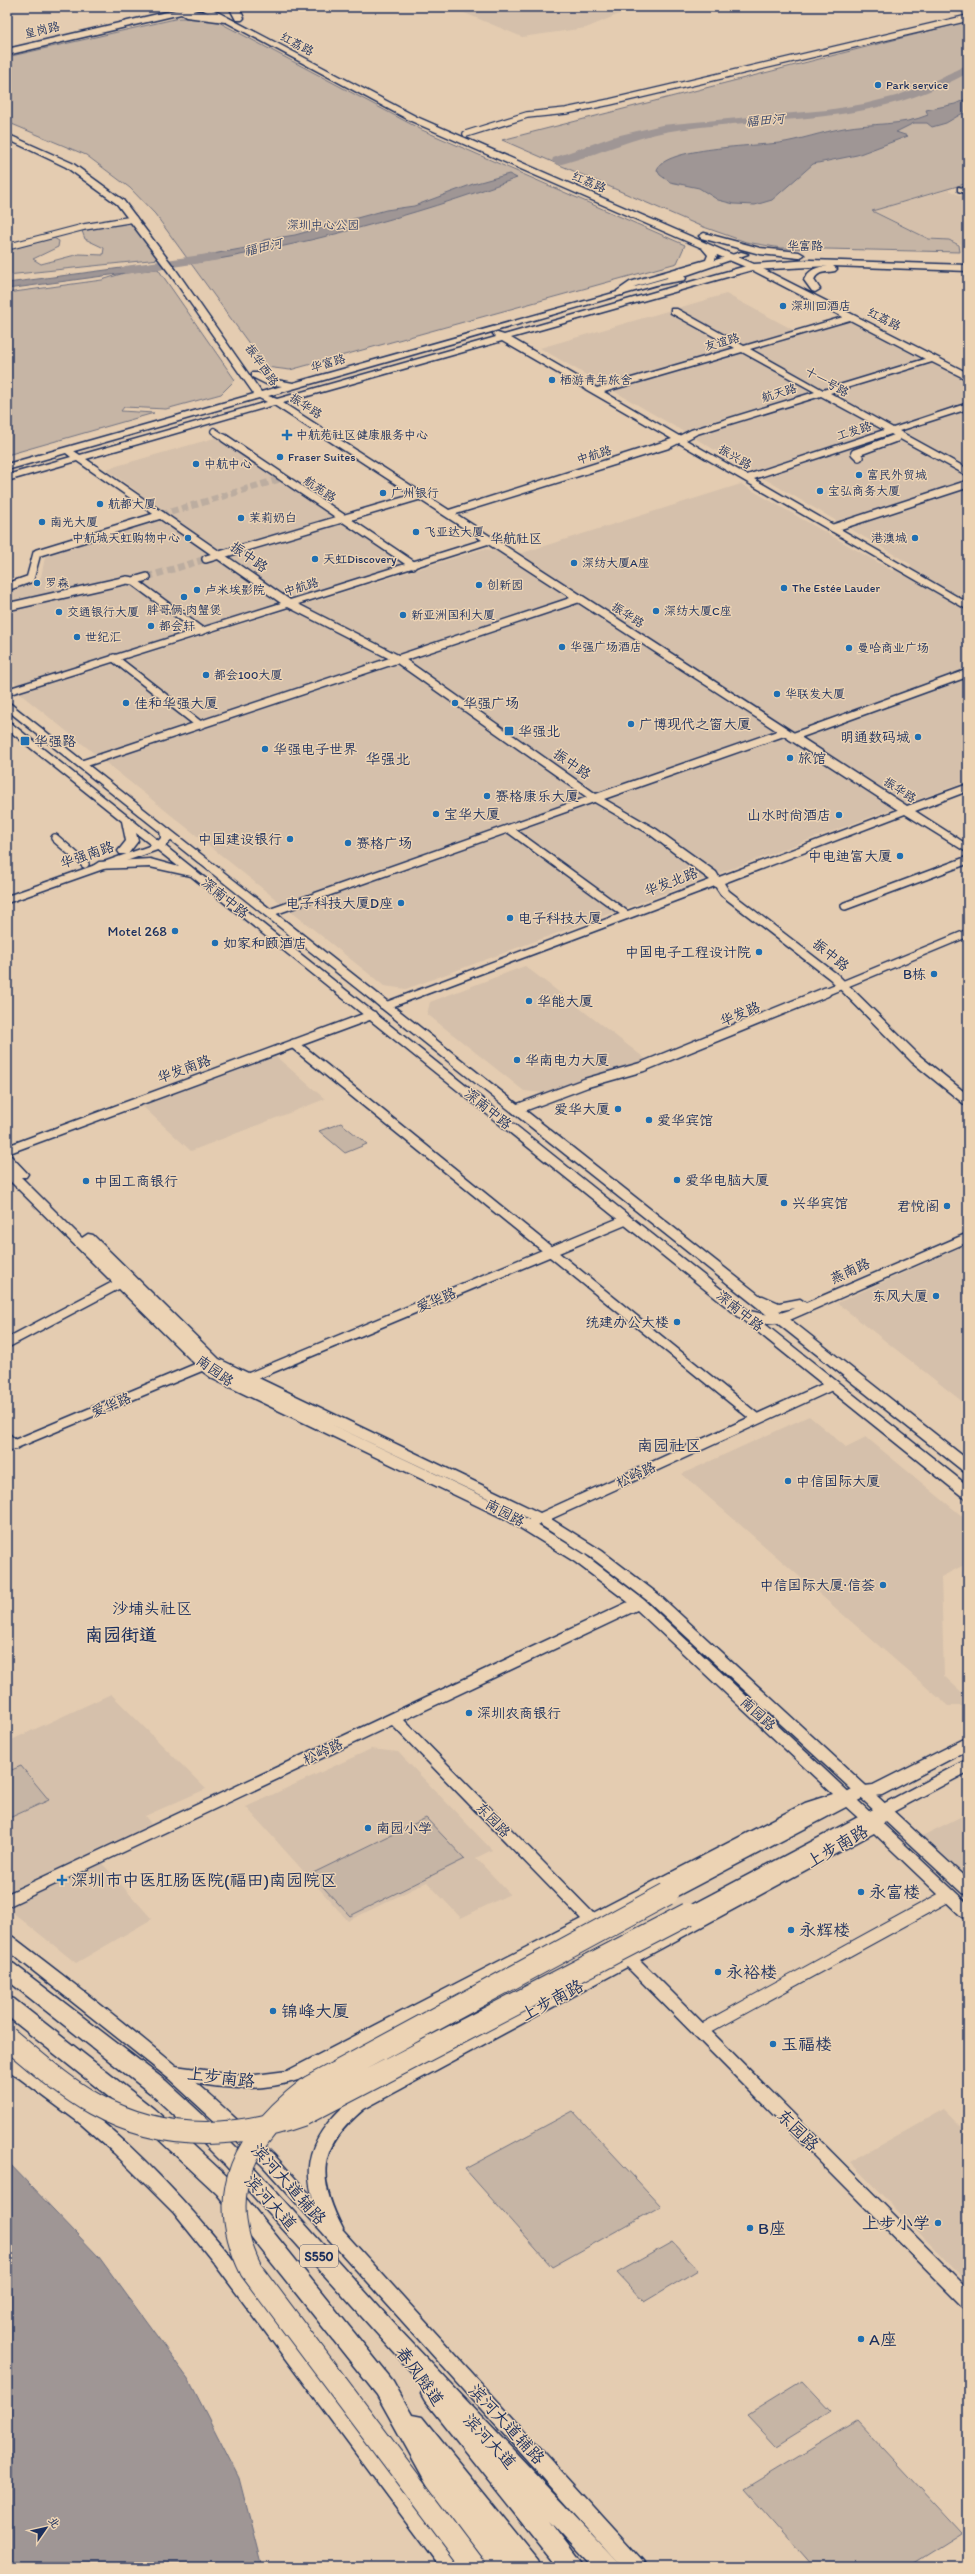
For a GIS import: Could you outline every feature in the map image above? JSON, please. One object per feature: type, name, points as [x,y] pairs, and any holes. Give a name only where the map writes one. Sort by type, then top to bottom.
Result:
[{"type":"highway","name":"皇岗路","points":[[7,43],[160,9],[201,7]]},
{"type":"highway","points":[[234,7],[239,18]]},
{"type":"highway","name":"皇岗路","points":[[7,52],[160,9]]},
{"type":"highway","points":[[160,9],[225,19]]},
{"type":"highway","points":[[474,2567],[251,2270],[241,2249],[235,2227],[234,2206],[237,2181],[244,2161],[273,2118],[289,2101],[310,2087],[667,1894]]},
{"type":"highway","points":[[7,2038],[94,2104],[131,2122],[184,2134],[242,2132],[279,2124],[302,2115],[688,1914]]},
{"type":"highway","name":"滨河大道","points":[[7,1969],[158,2087],[197,2123],[234,2160],[389,2334],[608,2567]]},
{"type":"highway","name":"滨河大道","points":[[7,2005],[149,2116],[199,2161],[225,2188],[385,2388],[437,2481],[502,2567]]},
{"type":"highway","name":"春风隧道","points":[[389,2334],[456,2425],[572,2567]]},
{"type":"highway","points":[[385,2388],[529,2567]]},
{"type":"main road","name":"红荔路","points":[[201,7],[418,121],[704,240]]},
{"type":"main road","name":"红荔路","points":[[220,7],[419,113],[754,263]]},
{"type":"main road","name":"振华西路","points":[[7,132],[61,155],[106,183],[132,205],[164,255]]},
{"type":"main road","name":"振华西路","points":[[7,136],[48,154],[81,173],[114,196],[164,255],[255,375],[263,394]]},
{"type":"main road","points":[[704,240],[760,251],[819,257]]},
{"type":"main road","points":[[620,293],[633,284],[710,262],[713,255],[704,240]]},
{"type":"main road","name":"华富路","points":[[7,478],[501,336],[601,309],[754,263],[819,257],[955,264],[968,268]]},
{"type":"main road","name":"华富路","points":[[7,467],[655,283],[681,279],[740,258]]},
{"type":"main road","name":"华富路","points":[[754,263],[770,270],[797,266],[854,267],[878,264],[955,264],[968,261]]},
{"type":"main road","points":[[815,289],[809,280],[810,277],[821,269],[955,264]]},
{"type":"main road","name":"红荔路","points":[[770,270],[815,289],[968,369]]},
{"type":"main road","name":"红荔路","points":[[770,270],[852,317],[968,377]]},
{"type":"main road","name":"振华西路","points":[[177,272],[263,394],[274,402]]},
{"type":"main road","name":"华富路","points":[[601,309],[655,283]]},
{"type":"main road","name":"十一号路","points":[[674,311],[968,473]]},
{"type":"main road","name":"友谊路","points":[[598,392],[852,317]]},
{"type":"main road","name":"振兴路","points":[[489,330],[679,438],[968,607]]},
{"type":"main road","name":"航天路","points":[[679,438],[821,392],[933,359]]},
{"type":"main road","points":[[255,375],[276,383],[303,383]]},
{"type":"main road","name":"振华路","points":[[274,402],[968,850]]},
{"type":"main road","name":"工发路","points":[[748,478],[895,433],[968,406]]},
{"type":"main road","name":"中航路","points":[[447,514],[666,446],[679,438]]},
{"type":"main road","name":"振中路","points":[[67,450],[290,604],[398,659],[595,798],[652,831],[712,874],[718,884],[842,983],[916,1059],[967,1099]]},
{"type":"main road","name":"中航路","points":[[7,692],[488,541]]},
{"type":"main road","name":"深南中路","points":[[7,704],[387,1008],[517,1109],[968,1468]]},
{"type":"main road","name":"深南中路","points":[[7,723],[968,1494]]},
{"type":"main road","points":[[595,798],[789,734]]},
{"type":"main road","name":"华发北路","points":[[387,1008],[911,812],[968,787]]},
{"type":"main road","name":"华发北路","points":[[911,812],[968,795]]},
{"type":"main road","points":[[124,851],[132,841],[128,821]]},
{"type":"main road","points":[[159,846],[167,839],[165,830]]},
{"type":"main road","name":"华强南路","points":[[7,900],[99,866],[159,846]]},
{"type":"main road","name":"华强南路","points":[[7,892],[124,851]]},
{"type":"main road","points":[[99,866],[150,863],[199,877]]},
{"type":"main road","name":"华发北路","points":[[387,1008],[627,915],[718,884]]},
{"type":"main road","name":"华发南路","points":[[7,1150],[371,1015]]},
{"type":"main road","name":"南园路","points":[[7,1159],[124,1280],[209,1364],[233,1385],[490,1505],[528,1525],[599,1570],[639,1603],[968,1913]]},
{"type":"main road","name":"南园路","points":[[7,1171],[124,1280]]},
{"type":"main road","name":"燕南路","points":[[751,1296],[778,1307],[793,1306],[968,1229]]},
{"type":"main road","name":"燕南路","points":[[743,1314],[763,1320],[780,1319],[968,1236]]},
{"type":"main road","name":"南园路","points":[[209,1364],[246,1379],[541,1519],[617,1567],[645,1590],[968,1889]]},
{"type":"main road","name":"爱华路","points":[[9,1444],[209,1364]]},
{"type":"main road","name":"松岭路","points":[[528,1525],[832,1385]]},
{"type":"main road","name":"松岭路","points":[[7,1901],[639,1603]]},
{"type":"main road","name":"东园路","points":[[394,1719],[592,1921]]},
{"type":"main road","name":"上步南路","points":[[667,1894],[862,1791],[876,1791],[968,1744]]},
{"type":"main road","name":"上步南路","points":[[344,2246],[330,2223],[322,2201],[317,2180],[317,2161],[321,2146],[330,2130],[342,2115],[358,2104],[857,1837],[882,1809],[968,1765]]},
{"type":"main road","name":"上步南路","points":[[175,2072],[231,2082],[264,2082],[284,2079],[316,2064],[810,1807],[828,1800],[847,1799]]},
{"type":"main road","name":"上步南路","points":[[688,1914],[871,1821]]},
{"type":"main road","name":"滨河大道辅路","points":[[7,1941],[175,2072],[226,2116],[268,2160],[344,2246],[636,2567]]},
{"type":"main road","name":"东园路","points":[[629,1959],[699,2032],[968,2300]]},
{"type":"main road","points":[[7,2060],[109,2138],[180,2208],[221,2258],[452,2567]]},
{"type":"main road","points":[[316,2064],[309,2071],[303,2082],[305,2095],[311,2102],[330,2110],[341,2110],[358,2104]]},
{"type":"street","points":[[466,134],[527,115],[566,111],[617,100],[805,58],[968,18]]},
{"type":"street","points":[[7,247],[84,227],[134,219]]},
{"type":"street","name":"航苑路","points":[[214,430],[413,565]]},
{"type":"street","points":[[860,457],[855,453],[895,440],[895,433]]},
{"type":"street","points":[[833,528],[968,484]]},
{"type":"street","points":[[206,559],[420,496]]},
{"type":"street","points":[[7,587],[30,579],[34,556],[37,553],[161,515]]},
{"type":"street","points":[[7,607],[83,589],[133,581],[147,577]]},
{"type":"street","points":[[133,581],[201,631]]},
{"type":"street","points":[[82,764],[578,599]]},
{"type":"street","points":[[114,658],[200,725]]},
{"type":"street","points":[[789,734],[968,673]]},
{"type":"street","points":[[269,913],[595,798]]},
{"type":"street","points":[[509,829],[627,915]]},
{"type":"street","points":[[55,838],[85,864]]},
{"type":"street","points":[[845,906],[968,860]]},
{"type":"street","name":"华发路","points":[[517,1109],[586,1083],[642,1067],[760,1020],[842,983],[968,933]]},
{"type":"street","points":[[294,1044],[758,1419]]},
{"type":"street","name":"爱华路","points":[[246,1379],[626,1220]]},
{"type":"street","points":[[7,1343],[124,1280]]},
{"type":"street","points":[[699,2032],[949,1895]]},
{"type":"shaded area","points":[[450,7],[636,7],[586,28],[522,37]]},
{"type":"shaded area","points":[[948,190],[968,199],[968,251],[962,251],[961,244],[951,240],[928,238],[873,211]]},
{"type":"shaded area","points":[[726,294],[801,334],[850,319],[968,381],[968,781],[406,989],[384,986],[19,693],[483,549],[522,553],[741,484],[893,571],[912,565],[540,348]]},
{"type":"shaded area","points":[[218,437],[406,565],[18,685],[7,676],[7,590],[35,582],[41,577],[45,557],[49,552],[171,516],[106,469]]},
{"type":"shaded area","points":[[525,966],[647,1060],[552,1094],[524,1091],[427,1014],[430,1002]]},
{"type":"shaded area","points":[[273,1054],[325,1099],[191,1151],[140,1104]]},
{"type":"shaded area","points":[[968,1244],[968,1406],[837,1303]]},
{"type":"shaded area","points":[[809,1416],[846,1447],[866,1437],[968,1521],[968,1563],[941,1577],[944,1676],[968,1698],[968,1706],[948,1706],[682,1474]]},
{"type":"shaded area","points":[[111,1694],[206,1789],[145,1816],[151,1824],[92,1852],[152,1919],[76,1963],[7,1908],[7,1742]]},
{"type":"shaded area","name":"南园小学","points":[[371,1749],[398,1752],[492,1850],[476,1858],[510,1894],[461,1918],[427,1882],[348,1921],[246,1807]]},
{"type":"shaded area","points":[[968,1813],[968,1878],[922,1836]]},
{"type":"shaded area","name":"上步小学","points":[[944,2109],[968,2133],[968,2283],[850,2162]]},
{"type":"green space","name":"深圳中心公园","points":[[179,18],[211,18],[422,130],[685,245],[677,263],[290,370],[266,367],[155,214],[130,188],[86,155],[7,122],[7,57]]},
{"type":"green space","points":[[968,21],[968,183],[872,211],[929,239],[949,240],[959,245],[960,252],[781,248],[746,242],[698,225],[502,140]]},
{"type":"green space","points":[[131,221],[159,259],[7,275],[7,250],[54,238],[59,241],[58,247],[33,259],[41,264],[79,254],[103,255],[104,248],[85,239],[82,231]]},
{"type":"green space","points":[[158,269],[235,380],[221,394],[166,409],[124,407],[121,411],[154,413],[7,455],[7,293],[102,280],[127,272]]},
{"type":"green space","points":[[341,1123],[367,1144],[345,1153],[319,1131]]},
{"type":"green space","points":[[21,1766],[49,1800],[7,1819],[7,1772]]},
{"type":"green space","points":[[426,1818],[465,1859],[350,1916],[311,1874]]},
{"type":"green space","points":[[573,2111],[661,2206],[552,2267],[465,2169]]},
{"type":"green space","points":[[672,2242],[698,2270],[644,2302],[617,2273]]},
{"type":"green space","points":[[802,2381],[831,2412],[776,2446],[747,2415]]},
{"type":"green space","points":[[857,2421],[961,2533],[907,2567],[814,2567],[745,2489]]},
{"type":"water","points":[[968,98],[968,110],[946,123],[932,127],[927,123],[914,123],[896,132],[908,136],[857,155],[813,164],[772,200],[755,205],[734,204],[718,200],[699,188],[670,182],[660,175],[657,170],[663,162],[676,156],[693,152],[779,143],[854,126],[908,121],[928,115],[926,110],[955,104]]},
{"type":"water","points":[[509,174],[517,178],[396,218],[355,229],[231,257],[189,264],[185,259],[257,246],[264,240],[295,235],[386,210],[414,206],[473,184]]},
{"type":"water","points":[[152,264],[155,269],[7,289],[7,283]]},
{"type":"water","points":[[7,2161],[99,2257],[189,2380],[239,2478],[262,2567],[7,2567]]},
{"type":"waterway","name":"福田河","points":[[558,161],[617,140],[677,126],[827,114],[864,108],[900,99],[935,86],[968,68]]},
{"type":"waterway","name":"福田河","points":[[125,270],[215,257]]},
{"type":"tunnel","points":[[161,515],[283,478]]},
{"type":"tunnel","points":[[147,577],[206,559]]},
{"type":"place","name":"Park service","points":[[878,85]]},
{"type":"place","name":"深圳回酒店","points":[[783,306]]},
{"type":"place","name":"栖游青年旅舍","points":[[552,380]]},
{"type":"place","name":"中航苑社区健康服务中心","points":[[287,435]]},
{"type":"place","name":"Fraser Suites","points":[[280,457]]},
{"type":"place","name":"中航中心","points":[[196,464]]},
{"type":"place","name":"富民外贸城","points":[[859,475]]},
{"type":"place","name":"宝弘商务大厦","points":[[820,491]]},
{"type":"place","name":"广州银行","points":[[383,493]]},
{"type":"place","name":"航都大厦","points":[[100,504]]},
{"type":"place","name":"茉莉奶白","points":[[241,518]]},
{"type":"place","name":"南光大厦","points":[[42,522]]},
{"type":"place","name":"飞亚达大厦","points":[[416,532]]},
{"type":"place","name":"中航城天虹购物中心","points":[[188,538]]},
{"type":"place","name":"港澳城","points":[[915,538]]},
{"type":"place","name":"天虹Discovery","points":[[315,559]]},
{"type":"place","name":"深纺大厦A座","points":[[574,563]]},
{"type":"place","name":"罗森","points":[[37,583]]},
{"type":"place","name":"创新园","points":[[479,585]]},
{"type":"place","name":"The Estée Lauder","points":[[784,588]]},
{"type":"place","name":"卢米埃影院","points":[[197,590]]},
{"type":"place","name":"胖哥俩·肉蟹煲","points":[[184,597]]},
{"type":"place","name":"深纺大厦C座","points":[[656,611]]},
{"type":"place","name":"交通银行大厦","points":[[59,612]]},
{"type":"place","name":"新亚洲国利大厦","points":[[403,615]]},
{"type":"place","name":"都会轩","points":[[151,626]]},
{"type":"place","name":"世纪汇","points":[[77,637]]},
{"type":"place","name":"华强广场酒店","points":[[562,647]]},
{"type":"place","name":"曼哈商业广场","points":[[849,648]]},
{"type":"place","name":"都会100大厦","points":[[206,675]]},
{"type":"place","name":"华联发大厦","points":[[777,694]]},
{"type":"place","name":"佳和华强大厦","points":[[126,703]]},
{"type":"place","name":"华强广场","points":[[455,703]]},
{"type":"place","name":"广博现代之窗大厦","points":[[631,724]]},
{"type":"place","name":"华强北","points":[[509,731]]},
{"type":"place","name":"明通数码城","points":[[918,737]]},
{"type":"place","name":"华强路","points":[[25,741]]},
{"type":"place","name":"华强电子世界","points":[[265,749]]},
{"type":"place","name":"旅馆","points":[[790,758]]},
{"type":"place","name":"赛格康乐大厦","points":[[487,796]]},
{"type":"place","name":"宝华大厦","points":[[436,814]]},
{"type":"place","name":"山水时尚酒店","points":[[839,815]]},
{"type":"place","name":"中国建设银行","points":[[290,839]]},
{"type":"place","name":"赛格广场","points":[[348,843]]},
{"type":"place","name":"中电迪富大厦","points":[[900,856]]},
{"type":"place","name":"电子科技大厦D座","points":[[401,903]]},
{"type":"place","name":"电子科技大厦","points":[[510,918]]},
{"type":"place","name":"Motel 268","points":[[175,931]]},
{"type":"place","name":"如家和颐酒店","points":[[215,943]]},
{"type":"place","name":"中国电子工程设计院","points":[[759,952]]},
{"type":"place","name":"B栋","points":[[934,974]]},
{"type":"place","name":"华能大厦","points":[[529,1001]]},
{"type":"place","name":"华南电力大厦","points":[[517,1060]]},
{"type":"place","name":"爱华大厦","points":[[618,1109]]},
{"type":"place","name":"爱华宾馆","points":[[649,1120]]},
{"type":"place","name":"爱华电脑大厦","points":[[677,1180]]},
{"type":"place","name":"中国工商银行","points":[[86,1181]]},
{"type":"place","name":"兴华宾馆","points":[[784,1203]]},
{"type":"place","name":"君悦阁","points":[[947,1206]]},
{"type":"place","name":"东风大厦","points":[[936,1296]]},
{"type":"place","name":"统建办公大楼","points":[[677,1322]]},
{"type":"place","name":"中信国际大厦","points":[[788,1481]]},
{"type":"place","name":"中信国际大厦·信荟","points":[[883,1585]]},
{"type":"place","name":"深圳农商银行","points":[[469,1713]]},
{"type":"place","name":"南园小学","points":[[368,1828]]},
{"type":"place","name":"深圳市中医肛肠医院(福田)南园院区","points":[[62,1880]]},
{"type":"place","name":"永富楼","points":[[861,1892]]},
{"type":"place","name":"永辉楼","points":[[791,1930]]},
{"type":"place","name":"永裕楼","points":[[718,1972]]},
{"type":"place","name":"锦峰大厦","points":[[273,2011]]},
{"type":"place","name":"玉福楼","points":[[773,2044]]},
{"type":"place","name":"上步小学","points":[[938,2223]]},
{"type":"place","name":"B座","points":[[750,2228]]},
{"type":"place","name":"A座","points":[[861,2339]]},
{"type":"district","name":"华航社区","points":[[516,538]]},
{"type":"district","name":"华强北","points":[[388,759]]},
{"type":"district","name":"南园社区","points":[[669,1445]]},
{"type":"district","name":"沙埔头社区","points":[[152,1608]]},
{"type":"district","name":"南园街道","points":[[121,1635]]}]
